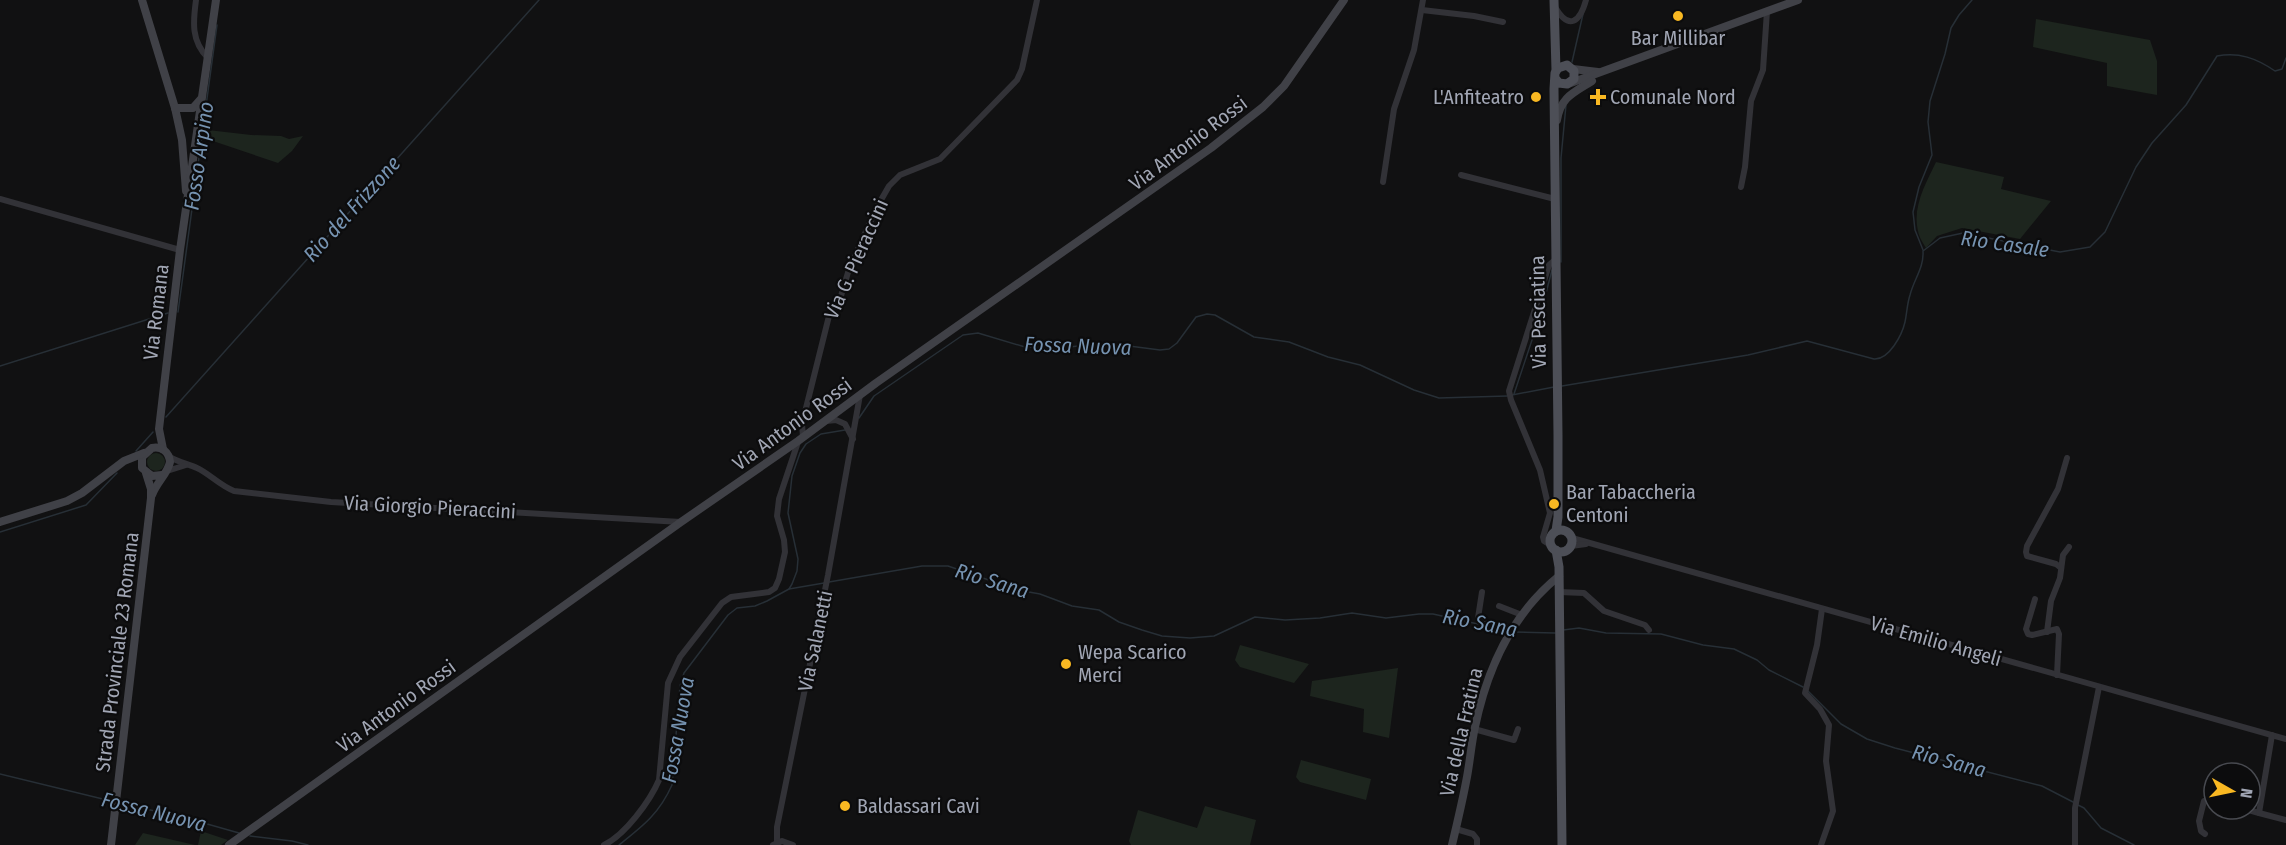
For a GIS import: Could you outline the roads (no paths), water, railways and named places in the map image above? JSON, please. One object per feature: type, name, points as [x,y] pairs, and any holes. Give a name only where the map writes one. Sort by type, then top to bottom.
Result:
[{"type":"main road","points":[[142,0],[175,108],[182,140],[187,200]]},
{"type":"main road","points":[[187,200],[216,0]]},
{"type":"main road","name":"Via Antonio Rossi","points":[[229,845],[860,395],[1161,184],[1254,115],[1292,76],[1344,0]]},
{"type":"main road","points":[[1605,72],[1586,72],[1562,65],[1556,74],[1562,84],[1567,84],[1605,72],[1798,0]]},
{"type":"main road","name":"Via Pesciatina","points":[[1554,3],[1558,517],[1551,540],[1563,546]]},
{"type":"main road","name":"Via Pesciatina","points":[[1554,107],[1557,98],[1567,84],[1574,79],[1570,67],[1560,54],[1556,40]]},
{"type":"main road","points":[[1554,135],[1561,104],[1605,72]]},
{"type":"main road","points":[[175,108],[193,108],[198,104],[203,93]]},
{"type":"main road","name":"Via Romana","points":[[159,429],[187,200]]},
{"type":"main road","points":[[152,448],[159,429]]},
{"type":"main road","points":[[151,498],[170,462],[170,457],[163,449],[159,429]]},
{"type":"main road","points":[[0,522],[67,501],[82,493],[117,466],[152,448],[163,449]]},
{"type":"main road","points":[[144,453],[141,461],[151,489],[151,498]]},
{"type":"main road","points":[[117,466],[129,465],[155,477],[165,473]]},
{"type":"main road","name":"Strada Provinciale 23 Romana","points":[[111,845],[151,498]]},
{"type":"main road","name":"Via Pesciatina","points":[[1554,532],[1563,546],[1559,572],[1562,845]]},
{"type":"main road","name":"Via della Fratina","points":[[1452,845],[1466,783],[1474,729],[1490,671],[1522,615],[1559,572]]},
{"type":"street","points":[[196,0],[195,36],[198,46],[208,58]]},
{"type":"street","name":"Via G. Pieraccini","points":[[604,845],[613,841],[633,818],[654,792],[659,780],[668,683],[680,657],[722,603],[731,597],[769,592],[775,588],[779,579],[784,552],[784,540],[777,516],[780,499],[801,439],[802,424],[829,316],[841,296],[849,269],[877,207],[894,180],[907,171],[940,159],[1017,80],[1022,69],[1037,0]]},
{"type":"street","points":[[1383,182],[1394,110],[1414,50],[1423,0]]},
{"type":"street","points":[[1554,3],[1561,19],[1573,22],[1581,16],[1586,0]]},
{"type":"street","points":[[1422,10],[1503,22]]},
{"type":"street","points":[[1741,187],[1751,100],[1763,70],[1767,11]]},
{"type":"street","points":[[1461,175],[1555,199]]},
{"type":"street","points":[[0,199],[180,250]]},
{"type":"street","points":[[1554,532],[1548,524],[1550,513],[1540,470],[1510,394],[1549,265],[1556,259]]},
{"type":"street","name":"Via Salanetti","points":[[775,843],[825,592],[860,395]]},
{"type":"street","points":[[842,408],[855,418]]},
{"type":"street","points":[[842,408],[845,424],[853,440]]},
{"type":"street","points":[[825,421],[836,420],[845,424]]},
{"type":"street","name":"Via Giorgio Pieraccini","points":[[170,457],[195,467],[222,486],[234,491],[331,502],[681,522]]},
{"type":"street","points":[[2061,568],[2056,564],[2027,556],[2026,552],[2027,546],[2058,489],[2067,458]]},
{"type":"street","points":[[165,473],[186,465]]},
{"type":"street","name":"Via Emilio Angeli","points":[[1563,546],[1587,544],[2286,739]]},
{"type":"street","points":[[2047,632],[2051,601],[2063,555],[2069,547]]},
{"type":"street","points":[[1482,592],[1478,618],[1480,622],[1511,631]]},
{"type":"street","points":[[1559,592],[1584,593],[1604,611],[1645,626],[1649,630]]},
{"type":"street","points":[[2035,599],[2026,629],[2028,634],[2032,635],[2057,629],[2059,634],[2057,675]]},
{"type":"street","points":[[1499,606],[1522,615]]},
{"type":"street","points":[[1821,845],[1833,811],[1826,761],[1829,725],[1806,690],[1817,645],[1822,609]]},
{"type":"street","points":[[2075,845],[2076,805],[2099,687]]},
{"type":"street","points":[[1474,729],[1514,740],[1518,729]]},
{"type":"street","points":[[2262,795],[2272,735]]},
{"type":"street","points":[[2202,809],[2199,821],[2201,831],[2205,834]]},
{"type":"street","points":[[2262,814],[2286,820]]},
{"type":"street","points":[[1456,828],[1473,834],[1477,839],[1477,845]]},
{"type":"street","points":[[775,843],[787,841],[793,845]]},
{"type":"waterway","name":"Rio del Frizzone","points":[[166,417],[539,0]]},
{"type":"waterway","points":[[1923,250],[1915,230],[1913,212],[1919,187],[1932,155],[1928,122],[1930,101],[1951,28],[1972,0]]},
{"type":"waterway","points":[[1572,62],[1583,14]]},
{"type":"waterway","name":"Fosso Arpino","points":[[178,312],[217,25]]},
{"type":"waterway","name":"Rio Casale","points":[[1562,386],[1748,355],[1807,341],[1874,359],[1880,358],[1890,351],[1901,333],[1910,295],[1922,263],[1923,251],[1940,238],[1963,233],[2060,252],[2090,247],[2105,232],[2136,167],[2152,143],[2186,105],[2217,56],[2247,57],[2275,71],[2282,69],[2286,58]]},
{"type":"waterway","points":[[1561,262],[1561,158],[1566,105]]},
{"type":"waterway","points":[[1514,394],[1540,316],[1552,270]]},
{"type":"waterway","name":"Fosso Arpino","points":[[0,366],[168,313]]},
{"type":"waterway","name":"Fossa Nuova","points":[[859,418],[874,396],[963,335],[978,333],[1025,347],[1060,348],[1106,343],[1160,350],[1169,349],[1177,343],[1196,317],[1207,314],[1215,315],[1254,337],[1289,342],[1328,357],[1360,365],[1414,390],[1439,398],[1507,396]]},
{"type":"waterway","name":"Rio Casale","points":[[1512,395],[1554,387]]},
{"type":"waterway","name":"Fossa Nuova","points":[[619,845],[656,812],[672,785],[680,686],[684,673],[728,615],[737,608],[755,606],[767,601],[789,589],[792,584],[797,571],[798,559],[788,513],[792,476],[800,453],[806,444],[821,434],[845,430]]},
{"type":"waterway","points":[[136,451],[153,432]]},
{"type":"waterway","points":[[0,532],[86,505],[117,473]]},
{"type":"waterway","name":"Rio Sana","points":[[829,582],[922,566],[948,566],[1072,606],[1099,610],[1119,622],[1162,636],[1190,638],[1214,636],[1255,617],[1285,620],[1352,613],[1386,618],[1433,614],[1478,624]]},
{"type":"waterway","name":"Rio Sana","points":[[789,589],[824,583]]},
{"type":"waterway","name":"Rio Sana","points":[[1563,630],[1579,628],[1606,633],[1661,634],[1703,645],[1734,649],[1803,687]]},
{"type":"waterway","name":"Rio Sana","points":[[1515,632],[1555,633]]},
{"type":"waterway","name":"Rio Sana","points":[[1807,690],[1841,724],[1867,739],[2042,786],[2073,802]]},
{"type":"waterway","name":"Fossa Nuova","points":[[0,774],[111,801]]},
{"type":"waterway","name":"Fossa Nuova","points":[[119,803],[239,833]]},
{"type":"waterway","name":"Rio Sana","points":[[2078,805],[2084,808],[2101,828],[2134,845]]},
{"type":"waterway","name":"Fossa Nuova","points":[[250,836],[308,845]]},
{"type":"place","name":"Bar Millibar","points":[[1678,16]]},
{"type":"place","name":"L'Anfiteatro","points":[[1536,97]]},
{"type":"place","name":"Comunale Nord","points":[[1598,97]]},
{"type":"place","name":"Bar Tabaccheria Centoni","points":[[1554,504]]},
{"type":"place","name":"Wepa Scarico Merci","points":[[1066,664]]},
{"type":"place","name":"Baldassari Cavi","points":[[845,806]]}]
